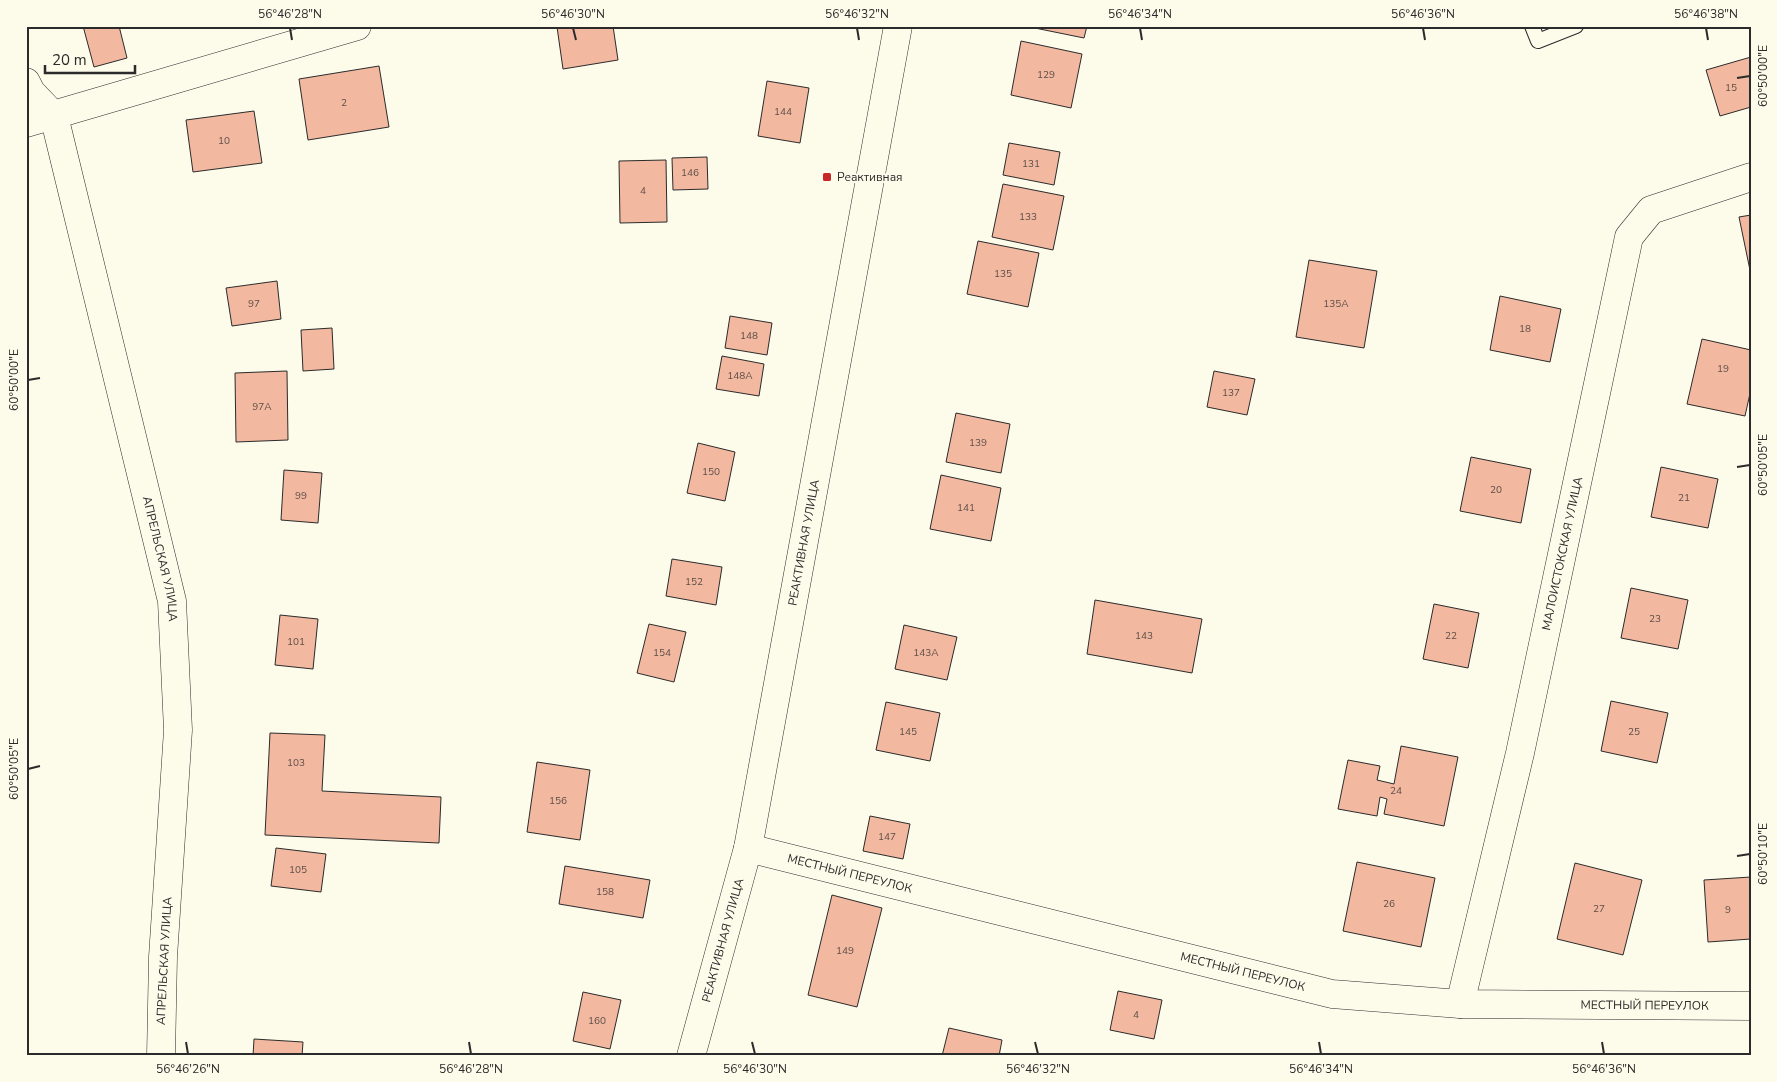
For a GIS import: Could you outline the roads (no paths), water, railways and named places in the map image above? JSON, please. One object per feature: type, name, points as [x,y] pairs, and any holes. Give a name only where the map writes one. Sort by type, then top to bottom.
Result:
[{"type":"street","points":[[26,123],[357,26]]},
{"type":"street","name":"РЕАКТИВНАЯ УЛИЦА","points":[[691,1056],[748,848],[898,26]]},
{"type":"street","points":[[26,82],[31,92],[54,116]]},
{"type":"street","name":"АПРЕЛЬСКАЯ УЛИЦА","points":[[54,116],[172,601],[178,730],[163,957],[160,1056]]},
{"type":"street","name":"МАЛОИСТОКСКАЯ УЛИЦА","points":[[1460,1004],[1520,753],[1628,237],[1651,210],[1751,177]]},
{"type":"street","name":"МЕСТНЫЙ ПЕРЕУЛОК","points":[[748,848],[1332,994],[1460,1004],[1751,1006]]},
{"type":"lane","points":[[1532,26],[1538,41],[1576,26]]},
{"type":"place","name":"Реактивная","points":[[827,177]]}]
